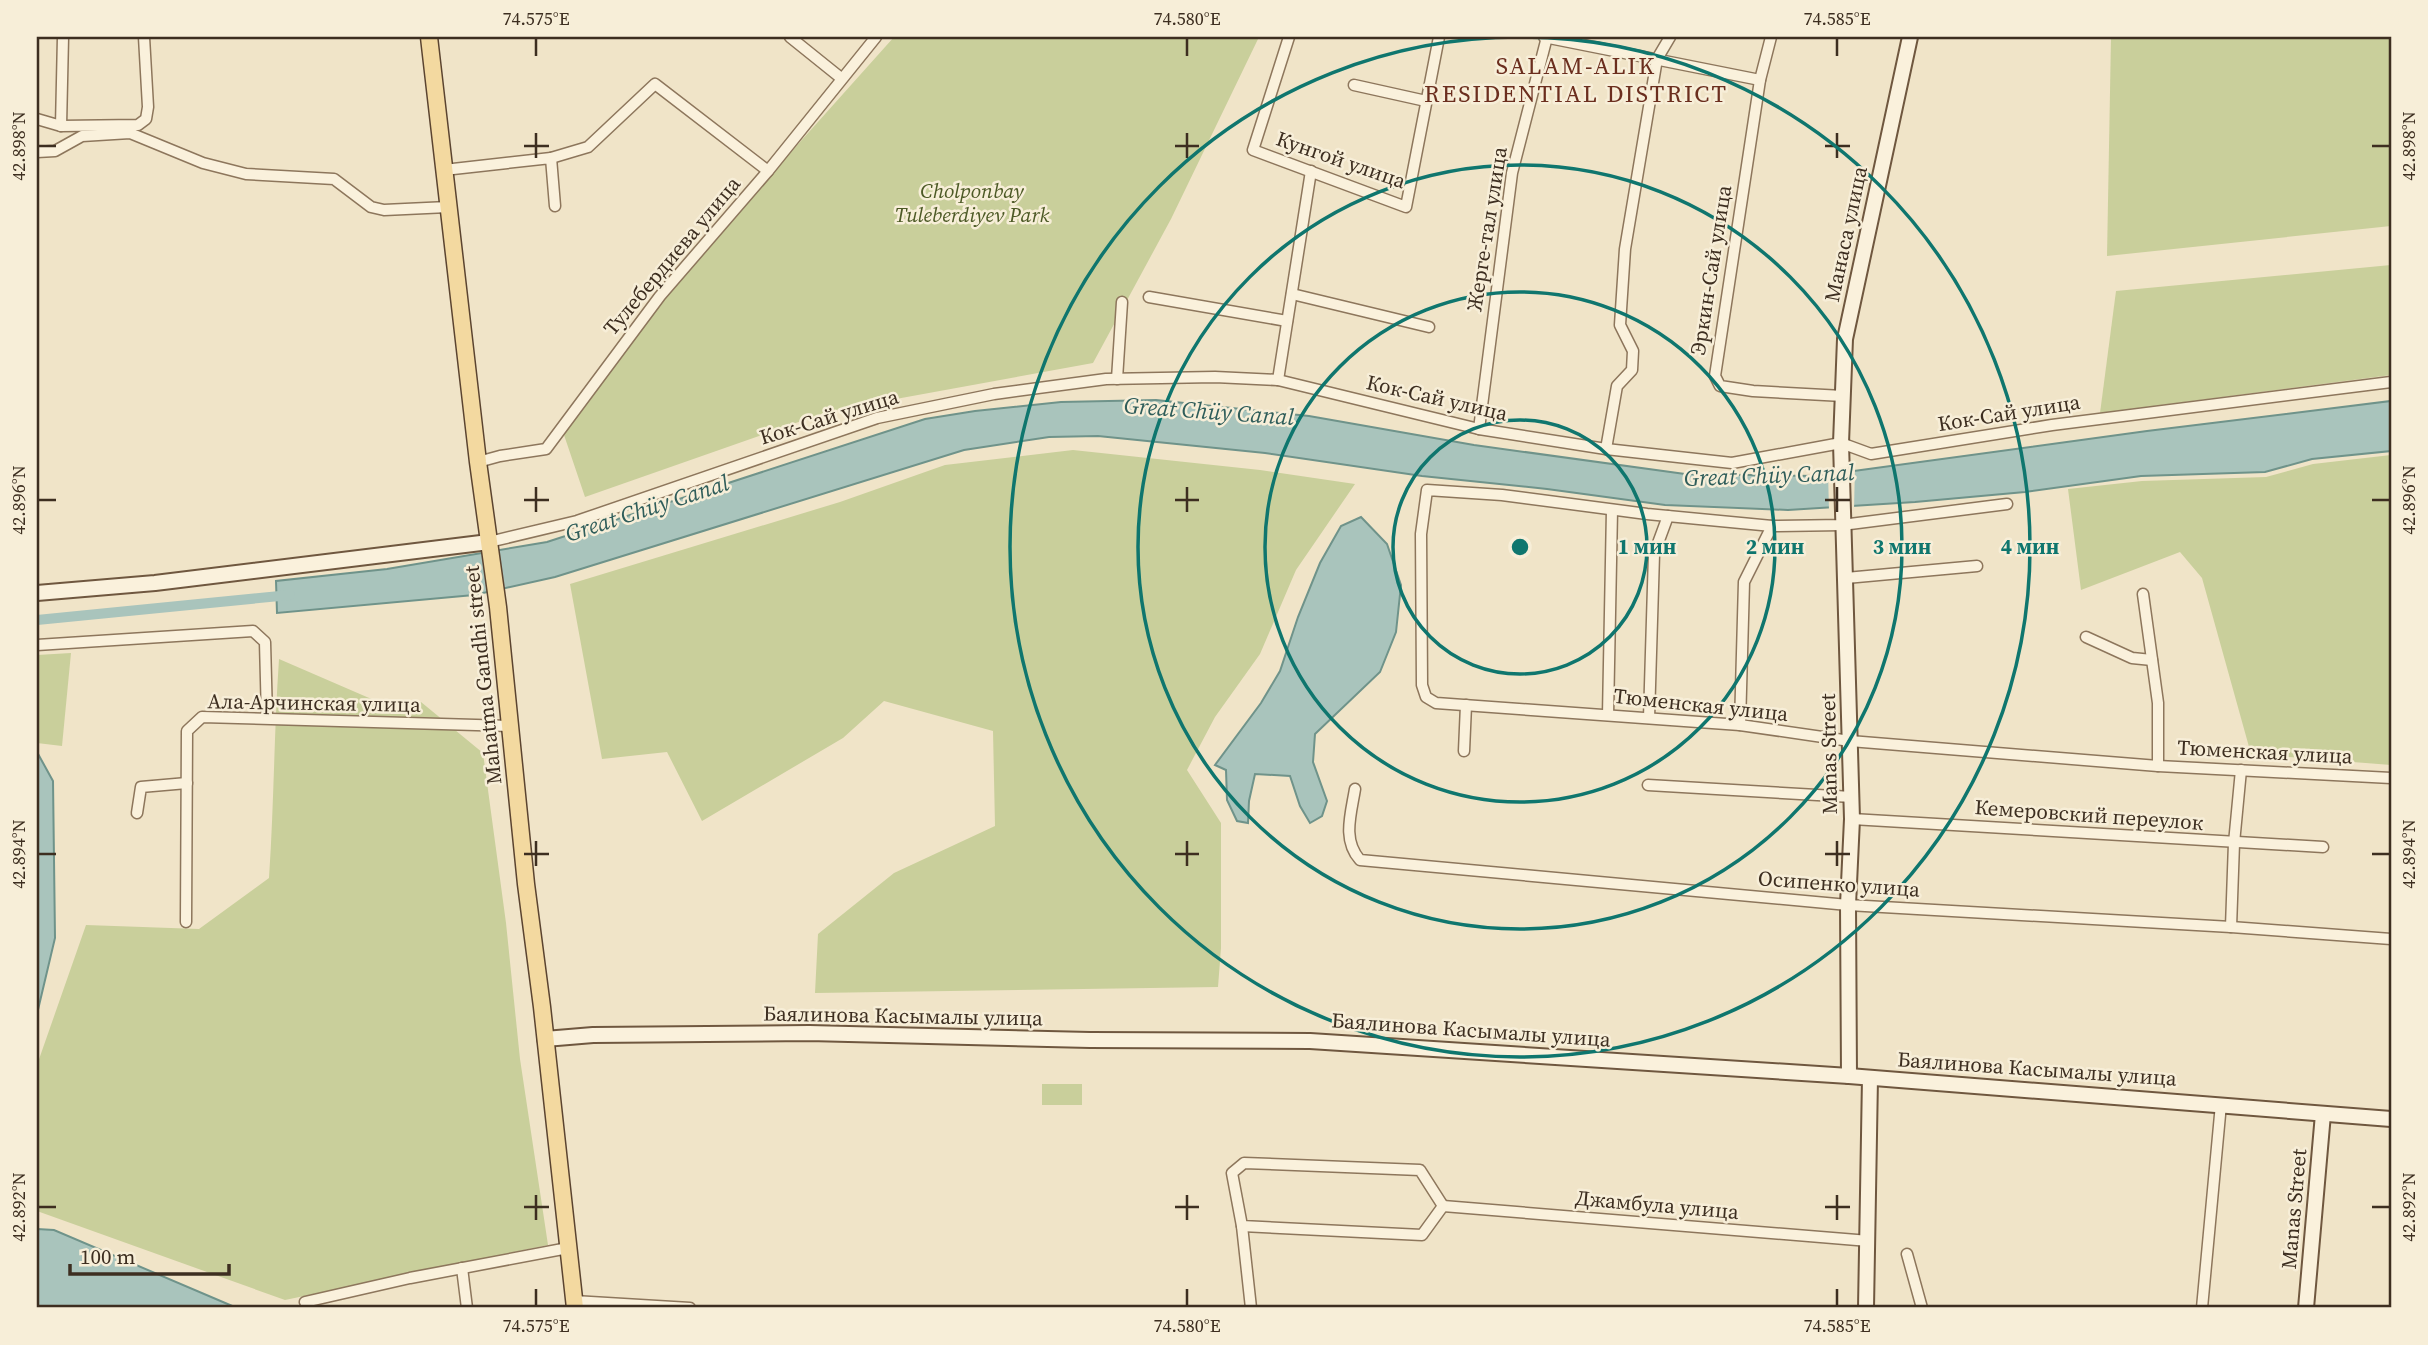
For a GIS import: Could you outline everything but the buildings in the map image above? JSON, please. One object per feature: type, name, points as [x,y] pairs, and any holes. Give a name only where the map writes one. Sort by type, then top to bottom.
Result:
[{"type":"main road","name":"Mahatma Gandhi street","points":[[429,37],[478,461],[498,607],[527,895],[575,1305]]},
{"type":"street","points":[[61,126],[63,37]]},
{"type":"street","points":[[37,119],[61,126],[138,125],[146,119],[148,107],[144,37]]},
{"type":"street","points":[[790,37],[841,78]]},
{"type":"street","name":"Тулебердиева улица","points":[[478,461],[546,449],[660,296],[768,171],[876,37]]},
{"type":"street","name":"Кунгой улица","points":[[1289,37],[1253,150],[1406,207],[1438,37]]},
{"type":"street","points":[[1546,37],[1760,80]]},
{"type":"street","name":"Жерге-тал улица","points":[[1479,429],[1512,173],[1546,37]]},
{"type":"street","points":[[1606,449],[1616,387],[1632,370],[1633,351],[1620,325],[1625,249],[1657,60],[1670,37]]},
{"type":"street","name":"Эркин-Сай улица","points":[[1771,37],[1760,80],[1714,376],[1720,386],[1753,391],[1843,396]]},
{"type":"street","name":"Манаса улица","points":[[1841,460],[1845,339],[1910,37]]},
{"type":"street","points":[[444,170],[551,158],[588,147],[655,84],[768,171]]},
{"type":"street","points":[[1354,85],[1426,101]]},
{"type":"street","points":[[37,152],[55,151],[82,136],[130,133],[203,163],[246,174],[334,178],[371,207],[384,210],[448,207]]},
{"type":"street","points":[[551,158],[555,206]]},
{"type":"street","points":[[1278,380],[1311,171]]},
{"type":"street","points":[[1292,294],[1429,327]]},
{"type":"street","points":[[1149,297],[1287,321]]},
{"type":"street","points":[[1116,379],[1122,302]]},
{"type":"street","name":"Кок-Сай улица","points":[[489,542],[577,521],[877,418],[994,394],[1116,379],[1215,377],[1278,380],[1479,429],[1606,449],[1732,463],[1841,443],[1871,454],[2052,425],[2391,382]]},
{"type":"street","name":"Manas Street","points":[[1841,460],[1852,797],[1848,905],[1849,1076]]},
{"type":"street","name":"Тюменская улица","points":[[1612,510],[1502,495],[1427,490],[1421,534],[1422,685],[1426,696],[1436,703],[1740,725],[1850,741],[2158,766],[2391,778]]},
{"type":"street","points":[[1608,715],[1612,510],[1772,526],[2007,504]]},
{"type":"street","points":[[1648,718],[1654,554],[1668,516]]},
{"type":"street","points":[[1740,725],[1744,582],[1772,526]]},
{"type":"street","points":[[37,593],[155,583],[489,542]]},
{"type":"street","points":[[1846,578],[1978,566]]},
{"type":"street","points":[[2143,594],[2158,703],[2158,766]]},
{"type":"street","points":[[37,645],[253,631],[265,642],[267,719]]},
{"type":"street","points":[[2086,636],[2132,659],[2152,660]]},
{"type":"street","points":[[1464,751],[1466,705]]},
{"type":"street","name":"Ала-Арчинская улица","points":[[186,922],[187,731],[202,717],[511,726]]},
{"type":"street","points":[[2231,927],[2234,843],[2241,770]]},
{"type":"street","points":[[137,813],[141,787],[187,783]]},
{"type":"street","points":[[1648,785],[1852,797]]},
{"type":"street","name":"Осипенко улица","points":[[1355,789],[1348,839],[1360,860],[1848,905],[2391,939]]},
{"type":"street","name":"Кемеровский переулок","points":[[1852,819],[2323,848]]},
{"type":"street","name":"Баялинова Касымалы улица","points":[[545,1039],[593,1035],[808,1033],[1090,1040],[1310,1041],[1849,1076],[2391,1119]]},
{"type":"street","points":[[1866,1308],[1870,1078]]},
{"type":"street","points":[[2202,1308],[2221,1104]]},
{"type":"street","name":"Manas Street","points":[[2306,1308],[2323,1114]]},
{"type":"street","points":[[1242,1226],[1422,1235],[1443,1206],[1420,1170],[1244,1163],[1232,1174],[1242,1226],[1251,1308]]},
{"type":"street","name":"Джамбула улица","points":[[1443,1206],[1869,1241]]},
{"type":"street","points":[[305,1302],[568,1248]]},
{"type":"street","points":[[1908,1254],[1922,1308]]},
{"type":"street","points":[[462,1268],[467,1308]]},
{"type":"street","points":[[575,1305],[690,1308]]},
{"type":"green space","name":"Cholponbay Tuleberdiyev Park","points":[[894,37],[1259,37],[1171,219],[1093,363],[830,411],[585,497],[563,432],[652,312]]},
{"type":"green space","points":[[2111,37],[2391,37],[2391,226],[2107,256]]},
{"type":"green space","points":[[2391,265],[2391,375],[2100,413],[2116,291]]},
{"type":"green space","points":[[1073,450],[1260,470],[1355,484],[1296,570],[1260,654],[1215,717],[1187,770],[1221,823],[1221,948],[1218,987],[815,993],[818,934],[894,873],[995,826],[993,731],[884,701],[843,738],[702,821],[667,752],[602,759],[570,584],[840,502],[945,465]]},
{"type":"green space","points":[[2391,455],[2391,765],[2251,754],[2202,578],[2180,552],[2081,590],[2068,489],[2142,481],[2266,477],[2313,464]]},
{"type":"green space","points":[[71,653],[62,746],[37,743],[37,655]]},
{"type":"green space","points":[[279,659],[383,704],[421,702],[483,753],[506,923],[520,1059],[548,1245],[285,1300],[37,1211],[37,1065],[86,925],[199,929],[269,878]]},
{"type":"green space","points":[[1042,1084],[1082,1084],[1082,1105],[1042,1105]]},
{"type":"water","points":[[1156,400],[1309,416],[1474,445],[1685,474],[1817,476],[2391,401],[2391,451],[2312,459],[2265,472],[2141,476],[2025,492],[1788,510],[1665,505],[1422,476],[1265,453],[1098,436],[1049,437],[964,450],[555,577],[474,595],[277,613],[276,581],[387,569],[547,542],[925,419],[1061,402]]},
{"type":"water","points":[[1361,517],[1387,544],[1401,585],[1396,632],[1380,672],[1315,734],[1313,762],[1327,801],[1322,816],[1310,823],[1300,806],[1290,776],[1255,774],[1249,801],[1248,823],[1237,821],[1227,800],[1226,770],[1215,765],[1261,703],[1280,671],[1320,563],[1341,526]]},
{"type":"water","points":[[37,752],[53,781],[55,938],[37,1014]]},
{"type":"water","points":[[37,1229],[54,1230],[237,1308],[37,1308]]},
{"type":"pier","points":[[1855,467],[1854,509],[1829,511],[1828,471]]},
{"type":"waterway","name":"Great Chüy Canal","points":[[37,620],[290,595]]},
{"type":"district","name":"SALAM-ALIK RESIDENTIAL DISTRICT","points":[[1576,80]]}]
